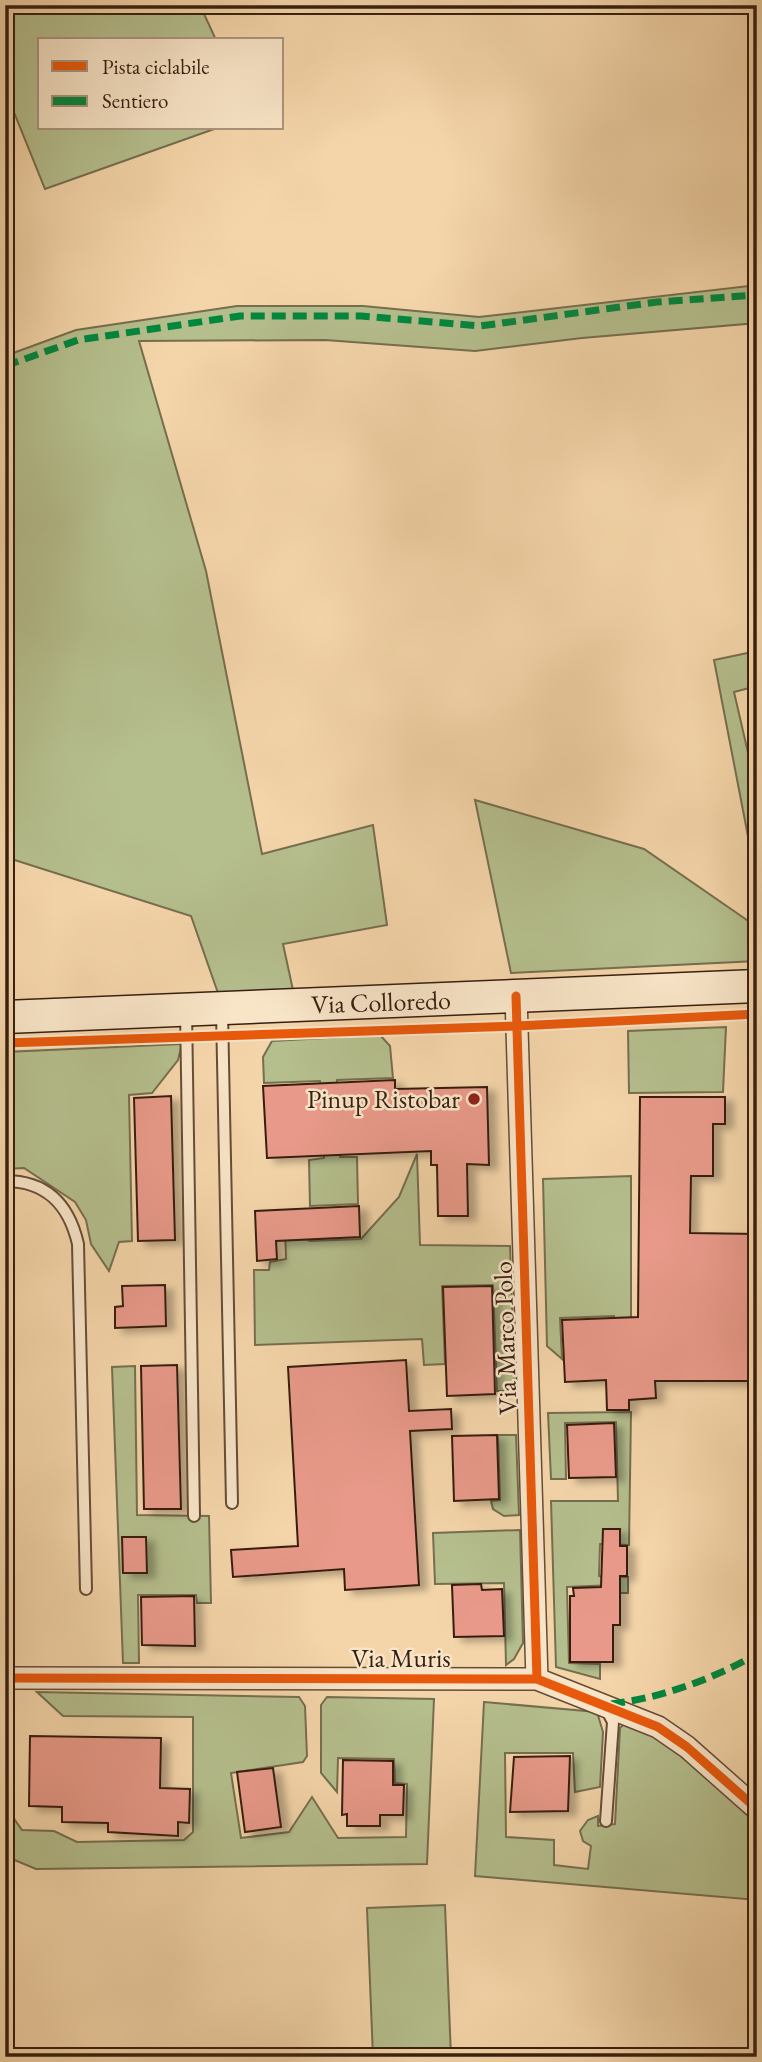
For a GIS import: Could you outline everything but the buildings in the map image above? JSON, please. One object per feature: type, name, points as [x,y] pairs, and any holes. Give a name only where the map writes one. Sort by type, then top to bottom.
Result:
[{"type":"main road","name":"Via Colloredo","points":[[5,1017],[757,986]]},
{"type":"street","name":"Via Marco Polo","points":[[516,996],[537,1679]]},
{"type":"street","name":"Via Muris","points":[[5,1678],[537,1679],[658,1727],[687,1747],[757,1809]]},
{"type":"lane","points":[[222,1009],[232,1503]]},
{"type":"lane","points":[[186,1010],[194,1516]]},
{"type":"lane","points":[[5,1181],[34,1184],[56,1198],[70,1219],[78,1244],[86,1589]]},
{"type":"lane","points":[[604,1705],[613,1722],[606,1821]]},
{"type":"green space","points":[[5,5],[200,5],[215,38],[38,38],[38,130],[211,130],[45,189],[5,90]]},
{"type":"green space","points":[[757,285],[757,323],[582,338],[475,351],[325,340],[139,341],[206,571],[262,854],[373,825],[387,925],[283,944],[293,990],[218,993],[191,916],[5,857],[5,356],[76,330],[237,306],[363,306],[479,317]]},
{"type":"green space","points":[[757,651],[757,686],[734,692],[752,770],[757,770],[757,883],[714,660]]},
{"type":"green space","points":[[475,800],[644,849],[757,927],[757,961],[511,973]]},
{"type":"green space","points":[[726,1027],[723,1092],[629,1093],[628,1031]]},
{"type":"green space","points":[[380,1035],[390,1046],[393,1078],[337,1080],[340,1157],[357,1157],[358,1204],[310,1206],[309,1160],[324,1158],[320,1081],[264,1083],[263,1057],[272,1041]]},
{"type":"green space","points":[[182,1044],[178,1060],[152,1093],[129,1095],[132,1241],[119,1242],[109,1271],[91,1244],[86,1220],[75,1202],[24,1168],[5,1169],[5,1052]]},
{"type":"green space","points":[[417,1154],[420,1245],[510,1246],[515,1391],[497,1391],[493,1285],[442,1286],[445,1364],[424,1365],[422,1339],[255,1345],[254,1270],[269,1270],[270,1262],[286,1259],[285,1229],[310,1241],[361,1239],[399,1197]]},
{"type":"green space","points":[[631,1176],[631,1339],[615,1339],[614,1316],[560,1318],[562,1359],[547,1346],[543,1179]]},
{"type":"green space","points":[[135,1366],[137,1515],[209,1516],[211,1603],[197,1603],[196,1595],[138,1595],[139,1663],[123,1663],[112,1367]]},
{"type":"green space","points":[[631,1412],[629,1545],[600,1544],[599,1576],[628,1577],[628,1593],[613,1593],[613,1585],[567,1587],[569,1663],[600,1664],[600,1679],[556,1667],[551,1501],[618,1501],[616,1422],[565,1423],[566,1479],[551,1479],[548,1413]]},
{"type":"green space","points":[[498,1435],[516,1435],[519,1515],[504,1516],[493,1509],[491,1501],[500,1500]]},
{"type":"green space","points":[[520,1530],[523,1643],[514,1659],[506,1665],[504,1583],[435,1584],[433,1533]]},
{"type":"green space","points":[[37,1692],[299,1697],[305,1706],[307,1756],[303,1762],[231,1773],[241,1838],[289,1832],[312,1797],[338,1838],[406,1837],[407,1784],[395,1783],[394,1759],[338,1758],[337,1792],[321,1773],[321,1705],[327,1697],[434,1699],[427,1864],[36,1869],[5,1856],[5,1806],[22,1830],[54,1831],[77,1842],[184,1840],[193,1832],[193,1717],[63,1716]]},
{"type":"green space","points":[[484,1702],[597,1712],[603,1732],[600,1787],[575,1792],[573,1753],[505,1753],[506,1837],[554,1840],[554,1865],[588,1869],[591,1846],[583,1841],[580,1831],[588,1820],[598,1816],[598,1826],[615,1824],[620,1728],[628,1720],[661,1738],[757,1817],[757,1900],[475,1876]]},
{"type":"green space","points":[[445,1905],[451,2057],[373,2057],[367,1908]]},
{"type":"marked path","points":[[5,366],[78,340],[240,316],[361,316],[480,326],[657,302],[757,295]]},
{"type":"marked path","points":[[611,1704],[686,1686],[723,1672],[757,1654]]},
{"type":"cycle path","points":[[516,996],[537,1679]]},
{"type":"cycle path","points":[[5,1043],[517,1026],[757,1014]]},
{"type":"cycle path","points":[[5,1678],[537,1679],[658,1727],[687,1747],[757,1809]]},
{"type":"place","name":"Pinup Ristobar","points":[[474,1099]]}]
